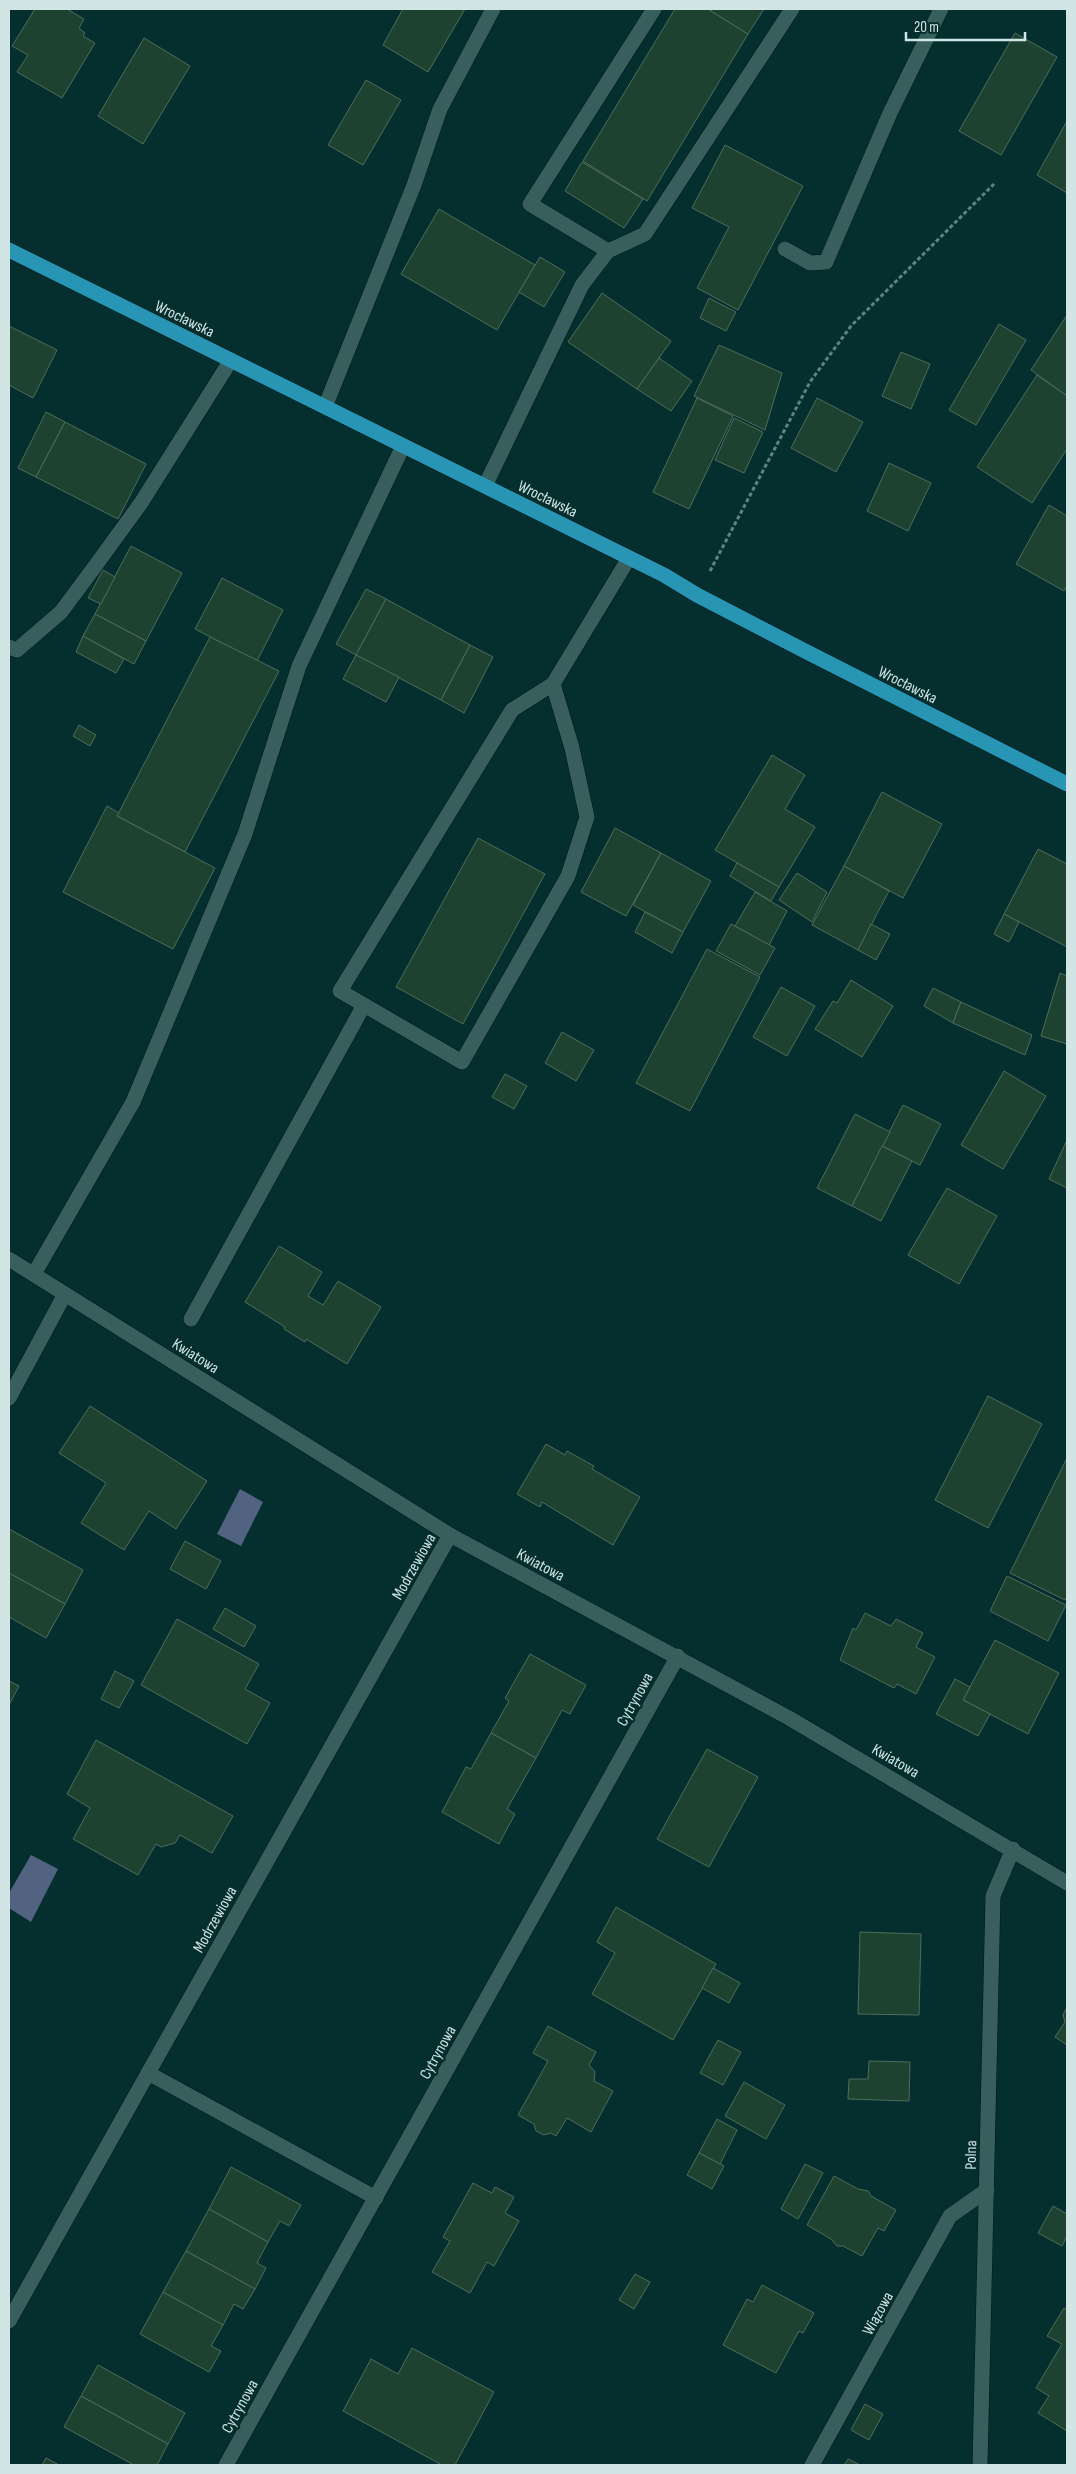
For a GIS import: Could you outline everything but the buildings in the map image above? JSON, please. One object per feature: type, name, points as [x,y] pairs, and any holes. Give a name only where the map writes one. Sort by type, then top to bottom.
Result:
[{"type":"main road","name":"Wrocławska","points":[[9,250],[664,575],[697,595],[1067,784]]},
{"type":"street","points":[[325,407],[414,184],[440,109],[492,9]]},
{"type":"street","points":[[608,251],[530,204],[654,9]]},
{"type":"street","points":[[485,486],[582,285],[608,251],[645,234],[792,9]]},
{"type":"street","points":[[785,249],[810,263],[826,262],[890,114],[941,9]]},
{"type":"street","points":[[9,647],[17,650],[61,612],[141,503],[231,360]]},
{"type":"street","points":[[34,1274],[133,1102],[245,834],[299,666],[403,446]]},
{"type":"street","points":[[553,684],[572,748],[587,817],[568,876],[462,1062],[340,991],[512,710],[553,684],[629,558]]},
{"type":"street","points":[[191,1319],[364,1005]]},
{"type":"street","name":"Kwiatowa","points":[[9,1259],[450,1535],[678,1656],[797,1722],[1013,1849],[1067,1883]]},
{"type":"street","points":[[9,1398],[65,1294]]},
{"type":"street","name":"Modrzewiowa","points":[[9,2321],[450,1535]]},
{"type":"street","name":"Cytrynowa","points":[[226,2465],[678,1656]]},
{"type":"street","name":"Polna","points":[[980,2465],[993,1896],[1013,1849]]},
{"type":"street","points":[[148,2073],[376,2198]]},
{"type":"street","name":"Wiązowa","points":[[812,2465],[950,2216],[987,2190]]},
{"type":"path","points":[[697,595],[810,382],[820,368],[851,326],[994,184]]},
{"type":"water","points":[[240,1489],[263,1502],[241,1546],[217,1534]]},
{"type":"water","points":[[31,1855],[58,1869],[31,1922],[9,1908],[9,1893]]}]
